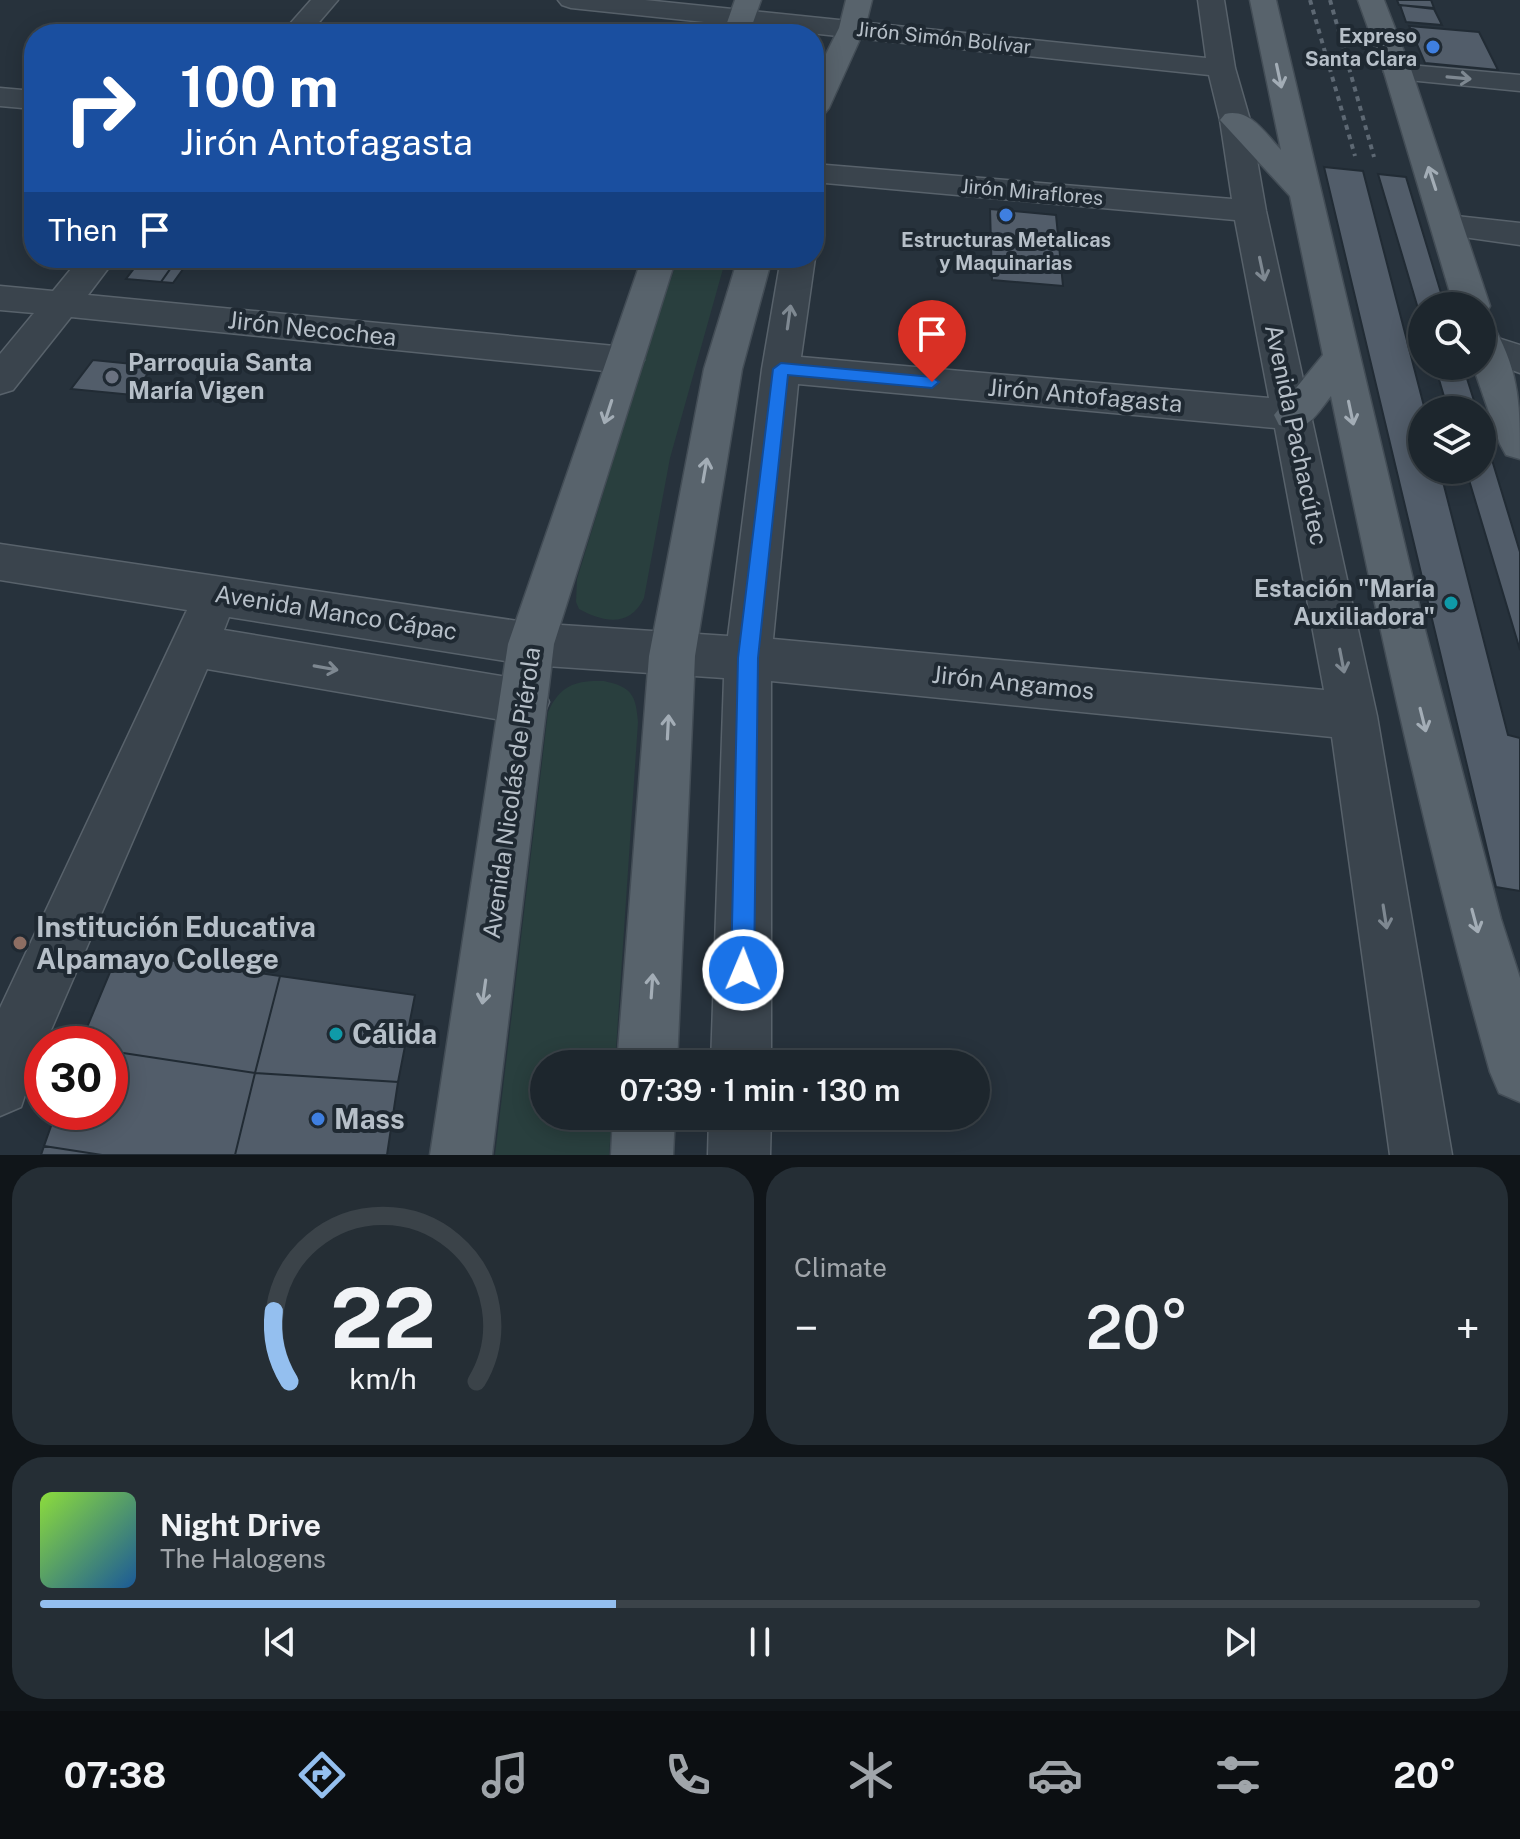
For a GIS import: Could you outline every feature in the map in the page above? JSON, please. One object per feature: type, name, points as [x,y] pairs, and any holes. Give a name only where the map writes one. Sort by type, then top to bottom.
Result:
[{"type":"main road","points":[[824,87],[852,28],[859,0]]},
{"type":"main road","points":[[1263,0],[1340,360],[1428,740],[1474,919],[1518,1066]]},
{"type":"main road","points":[[1371,0],[1398,72],[1468,292]]},
{"type":"main road","points":[[1235,120],[1304,192]]},
{"type":"main road","name":"Avenida Nicolás de Piérola","points":[[461,1155],[531,644],[656,268]]},
{"type":"main road","points":[[648,1050],[672,656],[723,369],[752,268]]},
{"type":"main road","points":[[1293,415],[1340,360]]},
{"type":"main road","points":[[1496,377],[1520,444]]},
{"type":"main road","points":[[642,1155],[643,1130]]},
{"type":"street","points":[[303,24],[325,0]]},
{"type":"street","name":"Jirón Simón Bolívar","points":[[571,0],[812,24]]},
{"type":"street","name":"Avenida Pachacútec","points":[[1211,0],[1221,68],[1235,120],[1250,211],[1353,716],[1421,1155]]},
{"type":"street","name":"Jirón Simón Bolívar","points":[[824,25],[1221,68]]},
{"type":"street","points":[[1398,72],[1520,83]]},
{"type":"street","points":[[0,97],[24,99]]},
{"type":"street","name":"Jirón Miraflores","points":[[824,174],[1250,211]]},
{"type":"street","points":[[1447,226],[1520,234]]},
{"type":"street","points":[[0,380],[91,268]]},
{"type":"street","points":[[741,1050],[748,658],[781,369],[796,268]]},
{"type":"street","name":"Jirón Necochea","points":[[0,298],[625,360]]},
{"type":"street","points":[[1496,348],[1520,360]]},
{"type":"street","name":"Jirón Antofagasta","points":[[781,369],[1293,415]]},
{"type":"street","name":"Avenida Manco Cápac","points":[[0,562],[531,644],[672,656]]},
{"type":"street","points":[[0,1086],[12,1018],[217,594]]},
{"type":"street","points":[[261,657],[291,606]]},
{"type":"street","points":[[411,682],[433,628]]},
{"type":"street","points":[[194,646],[525,702]]},
{"type":"street","name":"Jirón Angamos","points":[[672,656],[748,658],[1353,716]]},
{"type":"street","points":[[739,1155],[740,1130]]},
{"type":"green space","points":[[675,268],[723,268],[670,458],[644,598],[632,614],[616,620],[607,619],[579,609],[576,602],[577,579]]},
{"type":"green space","points":[[604,681],[626,689],[636,705],[638,722],[616,1050],[530,1050],[530,1130],[611,1130],[609,1155],[495,1155],[548,712],[564,690],[585,682]]},
{"type":"building","points":[[1397,0],[1431,0],[1434,8],[1399,5]]},
{"type":"building","points":[[1400,5],[1434,9],[1442,25],[1406,22]]},
{"type":"building","points":[[1409,26],[1479,32],[1498,70],[1425,63]]},
{"type":"building","name":"Estación \"María Auxiliadora\"","points":[[1324,167],[1363,171],[1408,344],[1408,380],[1417,380],[1421,396],[1408,396],[1408,484],[1444,484],[1508,735],[1520,738],[1520,891],[1496,887]]},
{"type":"building","points":[[1378,174],[1406,177],[1441,292],[1413,292]]},
{"type":"building","points":[[990,209],[1056,215],[1063,286],[992,280]]},
{"type":"building","points":[[134,268],[171,268],[161,282],[126,279]]},
{"type":"building","points":[[171,268],[184,268],[173,283],[161,282]]},
{"type":"building","name":"Parroquia Santa María Vigen","points":[[93,360],[153,366],[133,395],[71,389]]},
{"type":"building","points":[[1439,380],[1467,380],[1473,396],[1444,396]]},
{"type":"building","name":"Estación \"María Auxiliadora\"","points":[[1496,473],[1520,552],[1520,650],[1470,484],[1496,484]]},
{"type":"building","points":[[118,953],[280,976],[255,1073],[128,1054],[128,1026],[88,1026]]},
{"type":"building","name":"Cálida","points":[[280,976],[415,995],[398,1082],[255,1073]]},
{"type":"building","points":[[128,1054],[255,1073],[235,1155],[102,1155],[44,1146],[50,1130],[128,1130]]},
{"type":"building","name":"Mass","points":[[255,1073],[398,1082],[387,1155],[235,1155]]},
{"type":"building","points":[[44,1146],[102,1155],[41,1155]]},
{"type":"railway","points":[[1310,0],[1355,156]]},
{"type":"railway","points":[[1330,0],[1374,157]]},
{"type":"place","name":"Expreso Santa Clara","points":[[1433,47]]},
{"type":"place","name":"Estructuras Metalicas y Maquinarias","points":[[1006,215]]},
{"type":"place","name":"Parroquia Santa María Vigen","points":[[112,377]]},
{"type":"place","name":"Estación \"María Auxiliadora\"","points":[[1451,603]]},
{"type":"place","name":"Institución Educativa Alpamayo College","points":[[20,943]]},
{"type":"place","name":"Cálida","points":[[336,1034]]},
{"type":"place","name":"Mass","points":[[318,1119]]},
{"type":"route","points":[[743,970],[748,658],[781,369],[932,382]]}]
